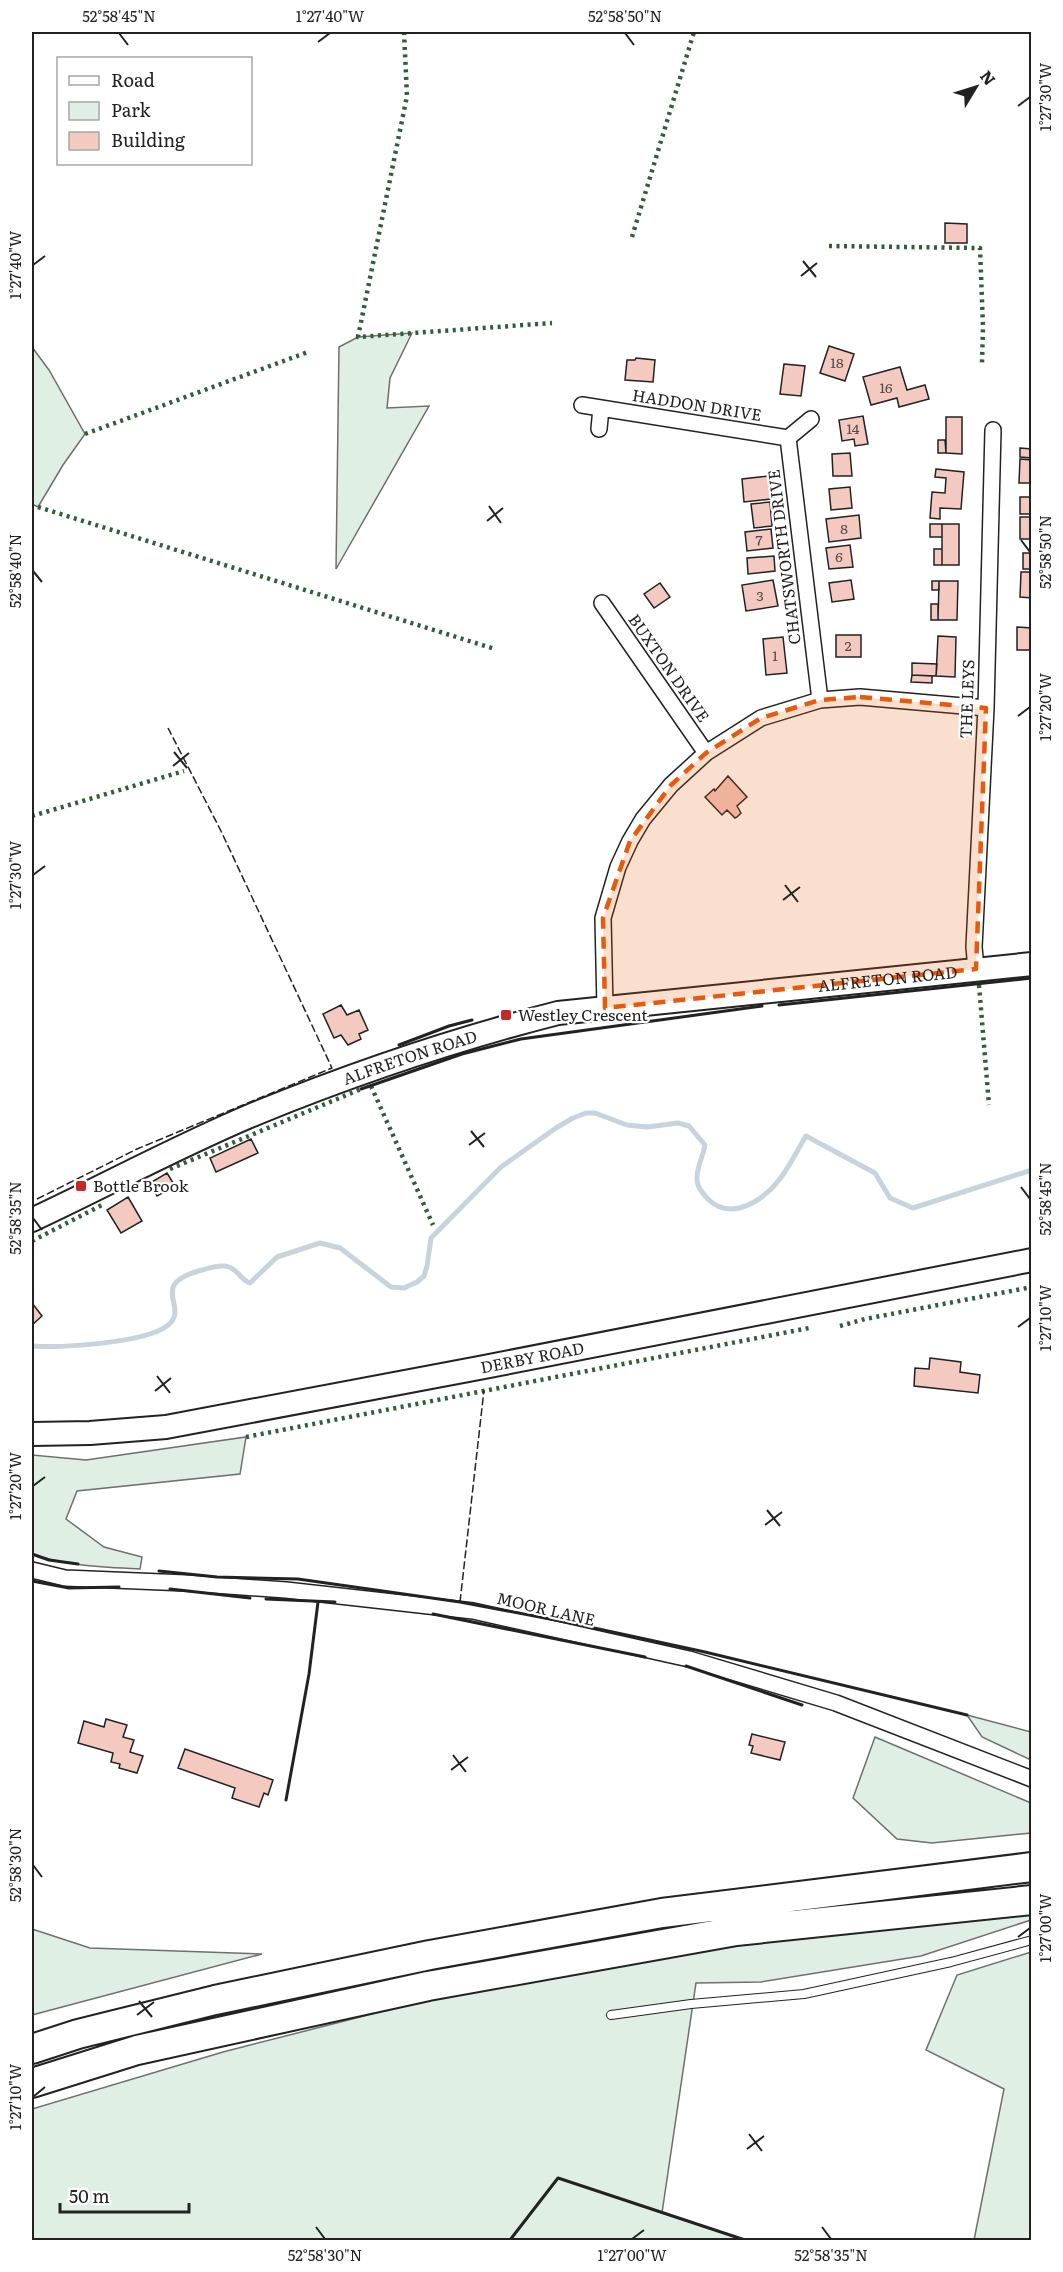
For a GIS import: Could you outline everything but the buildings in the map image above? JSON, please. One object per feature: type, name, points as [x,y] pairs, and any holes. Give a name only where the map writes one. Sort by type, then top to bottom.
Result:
[{"type":"highway","points":[[32,2049],[78,2034],[215,2000],[429,1955],[662,1913],[1032,1867]]},
{"type":"highway","points":[[32,2083],[136,2050],[428,1986],[736,1931],[1032,1900]]},
{"type":"street","name":"HADDON DRIVE","points":[[582,405],[788,438]]},
{"type":"street","points":[[600,429],[601,408]]},
{"type":"street","points":[[788,438],[811,419]]},
{"type":"street","name":"THE LEYS","points":[[976,969],[974,947],[986,708],[993,430]]},
{"type":"street","name":"CHATSWORTH DRIVE","points":[[788,438],[820,700]]},
{"type":"street","name":"BUXTON DRIVE","points":[[602,603],[706,753]]},
{"type":"street","points":[[605,1008],[603,918],[618,867],[643,819],[671,785],[706,753],[761,718],[820,700],[860,698],[986,708]]},
{"type":"street","name":"ALFRETON ROAD","points":[[32,1220],[257,1113],[499,1028],[558,1013],[1032,964]]},
{"type":"street","name":"DERBY ROAD","points":[[32,1434],[90,1433],[166,1427],[1032,1260]]},
{"type":"street","name":"MOOR LANE","points":[[32,1570],[65,1578],[286,1590],[473,1611],[689,1659],[836,1703],[1032,1779]]},
{"type":"lane","points":[[611,2015],[691,2004],[804,1994],[951,1962],[1032,1940]]},
{"type":"highlighted area","points":[[860,697],[986,708],[976,969],[605,1008],[603,918],[630,841],[671,785],[706,753],[761,718],[820,700]]},
{"type":"green space","points":[[412,333],[390,378],[387,408],[429,406],[336,569],[339,347],[358,337]]},
{"type":"green space","points":[[32,347],[49,370],[85,434],[38,507],[32,504]]},
{"type":"green space","points":[[246,1437],[240,1474],[77,1491],[66,1519],[104,1547],[142,1557],[140,1569],[99,1567],[32,1554],[32,1455],[86,1460]]},
{"type":"green space","points":[[967,1715],[1031,1732],[1031,1760],[982,1737]]},
{"type":"green space","points":[[875,1737],[1031,1803],[1031,1833],[932,1843],[897,1839],[853,1798]]},
{"type":"green space","points":[[1031,1910],[1031,1920],[921,1956],[761,1982],[696,1983],[662,2213],[745,2240],[32,2240],[32,2109],[223,2052],[450,1994],[699,1947]]},
{"type":"green space","points":[[32,1929],[90,1948],[262,1954],[32,2015]]},
{"type":"green space","points":[[1031,1952],[1031,2240],[974,2240],[1004,2089],[926,2050],[957,1975]]},
{"type":"waterway","name":"Bottle Brook","points":[[32,1346],[102,1343],[156,1332],[167,1326],[173,1319],[175,1311],[172,1289],[176,1282],[185,1276],[212,1267],[226,1266],[232,1268],[250,1283],[277,1257],[320,1243],[340,1248],[391,1287],[404,1288],[424,1276],[431,1238],[501,1167],[556,1128],[586,1113],[595,1113],[627,1125],[647,1127],[678,1123],[689,1126],[705,1145],[698,1170],[698,1185],[709,1200],[724,1208],[732,1209],[748,1205],[770,1190],[785,1172],[806,1136],[875,1173],[890,1198],[913,1208],[1032,1170]]},
{"type":"hedge","points":[[404,32],[407,96],[358,337],[552,323]]},
{"type":"hedge","points":[[632,237],[694,32]]},
{"type":"hedge","points":[[829,246],[980,248],[982,363]]},
{"type":"hedge","points":[[85,434],[308,352]]},
{"type":"hedge","points":[[38,507],[495,649]]},
{"type":"hedge","points":[[32,816],[184,771]]},
{"type":"hedge","points":[[979,985],[989,1105]]},
{"type":"hedge","points":[[371,1086],[433,1225]]},
{"type":"hedge","points":[[170,1169],[361,1089]]},
{"type":"hedge","points":[[32,1241],[102,1205]]},
{"type":"hedge","points":[[840,1326],[865,1319],[1032,1287]]},
{"type":"hedge","points":[[246,1437],[809,1328]]},
{"type":"fence","points":[[37,1199],[137,1149],[332,1068],[221,831],[168,728]]},
{"type":"fence","points":[[460,1602],[484,1390]]},
{"type":"wall","points":[[779,1005],[1032,978]]},
{"type":"wall","points":[[361,1089],[462,1054],[521,1039],[762,1006]]},
{"type":"wall","points":[[399,1045],[472,1020]]},
{"type":"wall","points":[[32,1554],[49,1560],[78,1564]]},
{"type":"wall","points":[[159,1571],[217,1577],[298,1579],[460,1602],[705,1652],[967,1715]]},
{"type":"wall","points":[[32,1581],[69,1588],[119,1587]]},
{"type":"wall","points":[[170,1589],[250,1598]]},
{"type":"wall","points":[[266,1599],[335,1602]]},
{"type":"wall","points":[[286,1800],[309,1674],[318,1602]]},
{"type":"wall","points":[[433,1614],[645,1657]]},
{"type":"wall","points":[[686,1666],[802,1705]]},
{"type":"wall","points":[[510,2240],[558,2178],[745,2240]]},
{"type":"place","name":"Westley Crescent","points":[[506,1015]]},
{"type":"place","name":"Bottle Brook","points":[[81,1186]]}]
